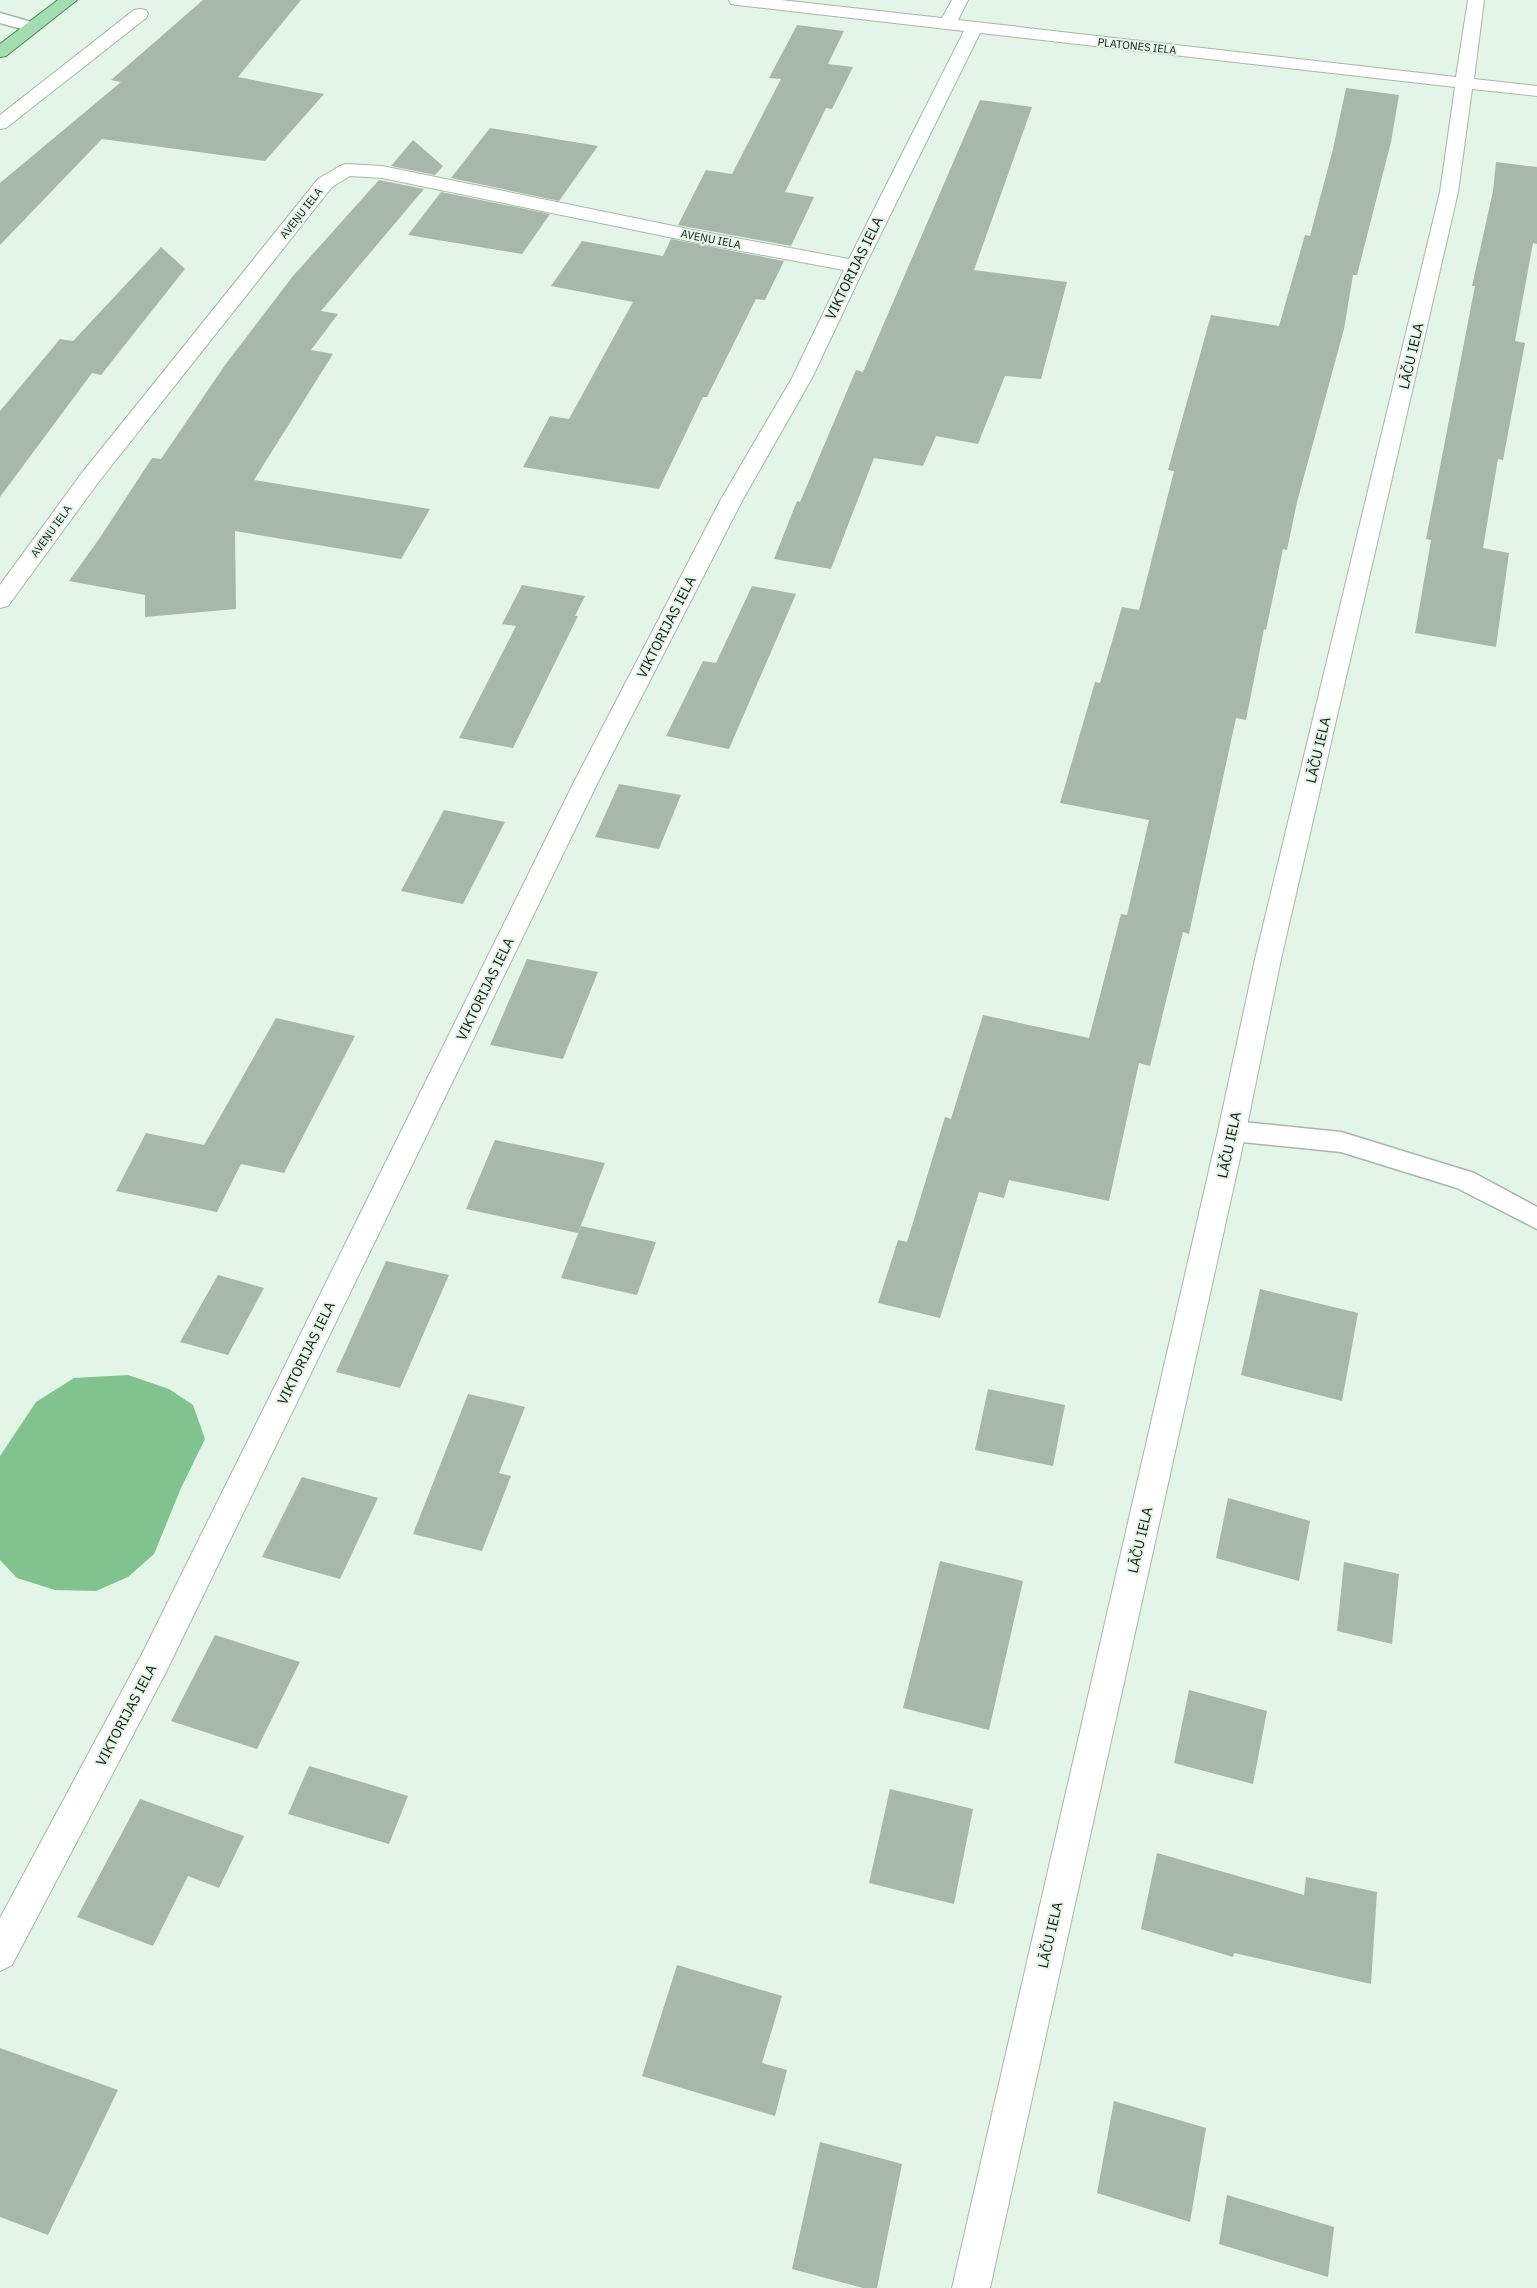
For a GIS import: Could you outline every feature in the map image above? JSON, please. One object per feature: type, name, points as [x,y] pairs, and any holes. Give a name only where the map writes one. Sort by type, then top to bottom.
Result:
[{"type":"main road","points":[[0,52],[68,0]]},
{"type":"street","name":"PLATONES IELA","points":[[737,0],[1537,91]]},
{"type":"street","points":[[948,24],[960,0]]},
{"type":"street","name":"LĀČU IELA","points":[[971,2288],[1232,1131],[1268,959],[1449,192],[1476,0]]},
{"type":"street","points":[[0,124],[140,14]]},
{"type":"street","name":"VIKTORIJAS IELA","points":[[0,1953],[154,1663],[587,780],[731,500],[802,378],[854,266],[974,27]]},
{"type":"street","name":"AVEŅU IELA","points":[[0,601],[89,479],[325,183],[346,170],[382,172],[694,236],[854,266]]},
{"type":"lane","points":[[0,18],[33,27]]},
{"type":"lane","points":[[1232,1131],[1341,1142],[1464,1180],[1537,1219]]},
{"type":"shaded area","points":[[128,1375],[169,1389],[193,1405],[205,1439],[181,1488],[154,1554],[128,1577],[96,1591],[55,1590],[17,1578],[0,1560],[0,1456],[36,1402],[74,1378]]},
{"type":"building","points":[[203,0],[301,0],[238,77],[324,94],[265,161],[102,139],[0,245],[0,183],[121,82],[111,80]]},
{"type":"building","points":[[797,25],[844,31],[828,64],[853,67],[832,109],[826,108],[785,192],[814,197],[791,246],[678,225],[706,170],[732,174],[781,79],[769,78]]},
{"type":"building","points":[[1346,88],[1399,95],[1391,142],[1357,275],[1353,275],[1344,329],[1297,502],[1287,550],[1283,549],[1266,630],[1264,629],[1246,720],[1236,718],[1189,934],[1183,932],[1150,1066],[1139,1063],[1109,1201],[1009,1180],[1004,1198],[979,1192],[940,1318],[878,1303],[898,1240],[907,1242],[945,1117],[951,1119],[983,1015],[1089,1038],[1121,914],[1127,915],[1149,820],[1060,803],[1095,682],[1100,683],[1122,607],[1139,610],[1174,471],[1168,470],[1211,315],[1279,326],[1305,235],[1310,236],[1333,149]]},
{"type":"building","points":[[980,100],[1032,107],[974,270],[1067,282],[1041,379],[1005,376],[978,444],[936,436],[923,466],[874,458],[831,569],[774,559],[797,501],[800,502],[856,370],[863,372]]},
{"type":"building","points":[[490,128],[598,146],[559,201],[451,178]]},
{"type":"building","points":[[413,140],[443,166],[435,175],[391,166]]},
{"type":"building","points":[[1496,162],[1537,167],[1537,244],[1533,243],[1515,341],[1525,343],[1503,460],[1498,459],[1483,548],[1509,553],[1496,647],[1415,633],[1431,540],[1426,539],[1475,286],[1472,286],[1493,191]]},
{"type":"building","points":[[379,180],[424,189],[321,311],[338,314],[311,350],[333,354],[254,480],[430,509],[401,559],[235,531],[236,609],[145,617],[145,595],[69,581],[152,458],[161,459],[225,365],[293,276]]},
{"type":"building","points":[[441,192],[550,214],[522,254],[408,235]]},
{"type":"building","points":[[671,239],[784,261],[765,300],[756,299],[707,397],[703,397],[659,489],[523,467],[550,416],[569,419],[633,302],[551,286],[582,241],[663,256]]},
{"type":"building","points":[[161,247],[185,269],[101,375],[92,373],[0,497],[0,411],[60,339],[73,341]]},
{"type":"building","points":[[522,585],[585,596],[575,616],[578,616],[513,748],[459,738],[516,626],[502,624]]},
{"type":"building","points":[[752,586],[796,594],[729,749],[666,736],[703,661],[716,663]]},
{"type":"building","points":[[619,784],[681,795],[659,849],[595,837]]},
{"type":"building","points":[[444,810],[505,822],[463,904],[401,891]]},
{"type":"building","points":[[527,959],[598,972],[563,1059],[490,1045]]},
{"type":"building","points":[[276,1018],[355,1036],[284,1173],[241,1164],[217,1212],[116,1191],[146,1133],[204,1145]]},
{"type":"building","points":[[495,1140],[605,1163],[578,1233],[466,1209]]},
{"type":"building","points":[[581,1226],[656,1242],[637,1295],[561,1278]]},
{"type":"building","points":[[386,1261],[449,1275],[400,1388],[336,1372]]},
{"type":"building","points":[[218,1275],[264,1288],[228,1355],[180,1342]]},
{"type":"building","points":[[1260,1289],[1358,1313],[1342,1401],[1241,1375]]},
{"type":"building","points":[[988,1389],[1065,1405],[1053,1466],[975,1450]]},
{"type":"building","points":[[468,1394],[525,1407],[499,1473],[511,1476],[482,1551],[413,1534]]},
{"type":"building","points":[[302,1477],[378,1498],[340,1579],[262,1557]]},
{"type":"building","points":[[1228,1498],[1310,1521],[1299,1581],[1216,1558]]},
{"type":"building","points":[[940,1561],[1023,1581],[989,1730],[903,1708]]},
{"type":"building","points":[[1344,1562],[1399,1574],[1392,1644],[1337,1631]]},
{"type":"building","points":[[215,1635],[300,1662],[257,1749],[171,1721]]},
{"type":"building","points":[[1189,1690],[1267,1711],[1253,1784],[1174,1763]]},
{"type":"building","points":[[309,1766],[408,1796],[389,1844],[288,1814]]},
{"type":"building","points":[[890,1789],[973,1809],[954,1904],[869,1883]]},
{"type":"building","points":[[140,1799],[244,1836],[219,1888],[188,1876],[153,1946],[77,1917]]},
{"type":"building","points":[[1157,1853],[1304,1895],[1306,1877],[1377,1892],[1371,1984],[1234,1953],[1233,1957],[1141,1929]]},
{"type":"building","points":[[677,1965],[782,1996],[762,2063],[787,2070],[775,2116],[642,2076]]},
{"type":"building","points":[[0,2048],[118,2090],[48,2235],[0,2217]]},
{"type":"building","points":[[1114,2101],[1206,2128],[1190,2222],[1097,2193]]},
{"type":"building","points":[[820,2142],[902,2164],[877,2288],[863,2288],[792,2269]]},
{"type":"building","points":[[1227,2195],[1334,2227],[1328,2277],[1219,2244]]}]
